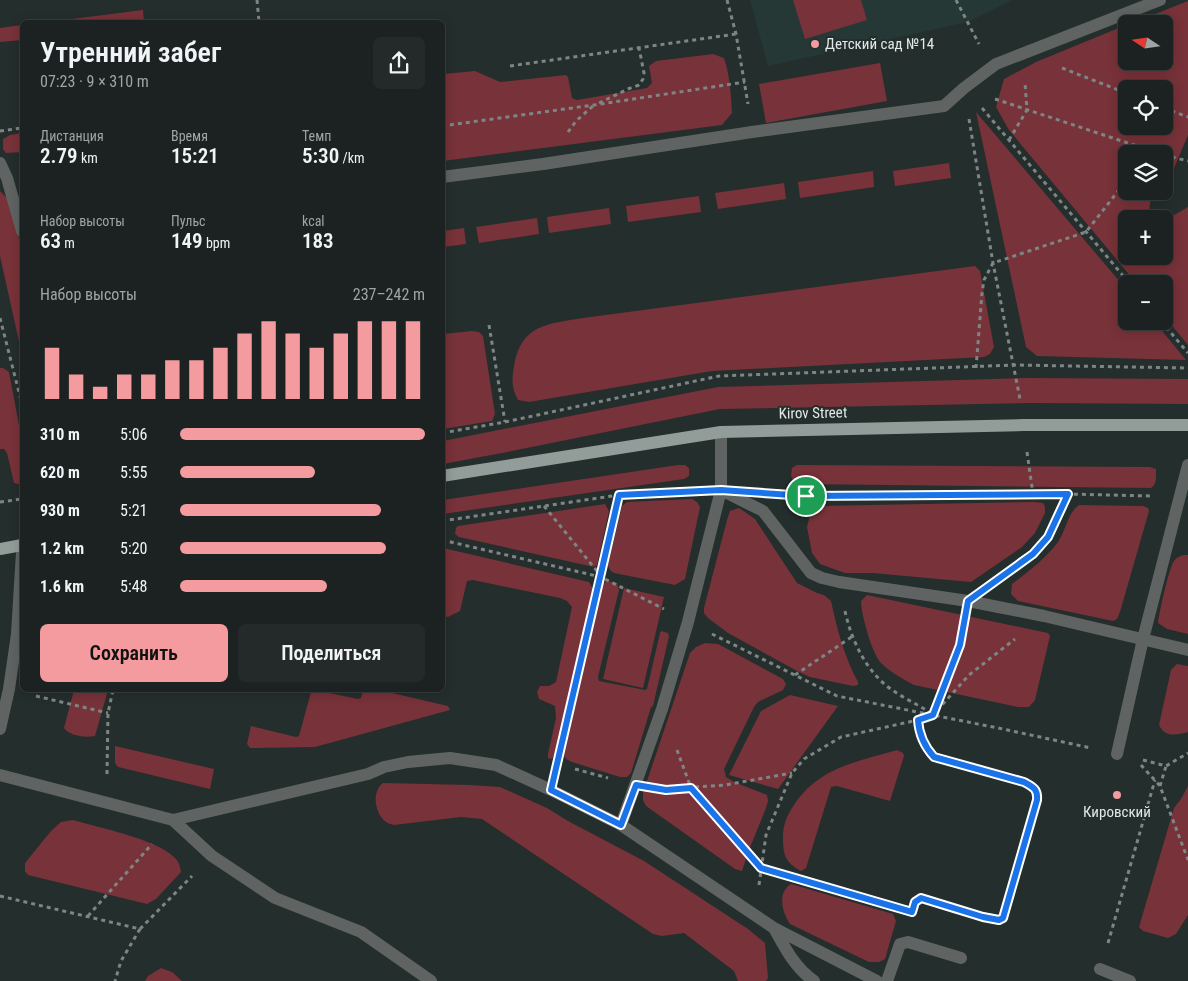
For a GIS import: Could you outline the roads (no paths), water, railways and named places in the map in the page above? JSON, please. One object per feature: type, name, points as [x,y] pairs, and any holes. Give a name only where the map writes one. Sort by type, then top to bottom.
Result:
[{"type":"main road","name":"Kirov Street","points":[[445,476],[721,432],[1014,425],[1188,424]]},
{"type":"main road","points":[[0,549],[20,545]]},
{"type":"street","points":[[445,177],[944,106],[996,64],[1160,0]]},
{"type":"street","points":[[0,163],[3,178],[20,225]]},
{"type":"street","points":[[621,825],[662,709],[688,622],[721,490],[721,432]]},
{"type":"street","points":[[1117,754],[1143,639],[1188,465]]},
{"type":"street","points":[[721,490],[764,511],[811,572],[822,578],[968,601],[1044,616],[1188,650]]},
{"type":"street","points":[[0,728],[9,689],[17,634],[20,585]]},
{"type":"street","points":[[0,775],[173,820],[368,774],[408,762],[450,758],[496,764],[621,825],[774,928],[877,981]]},
{"type":"street","points":[[173,820],[212,856],[275,898],[361,932],[432,981]]},
{"type":"street","points":[[774,928],[803,974],[814,981]]},
{"type":"street","points":[[887,981],[902,943],[908,942],[961,958]]},
{"type":"street","points":[[1100,969],[1130,981]]},
{"type":"place","name":"Детский сад №14","points":[[815,44]]},
{"type":"place","name":"Кировский","points":[[1117,795]]}]
